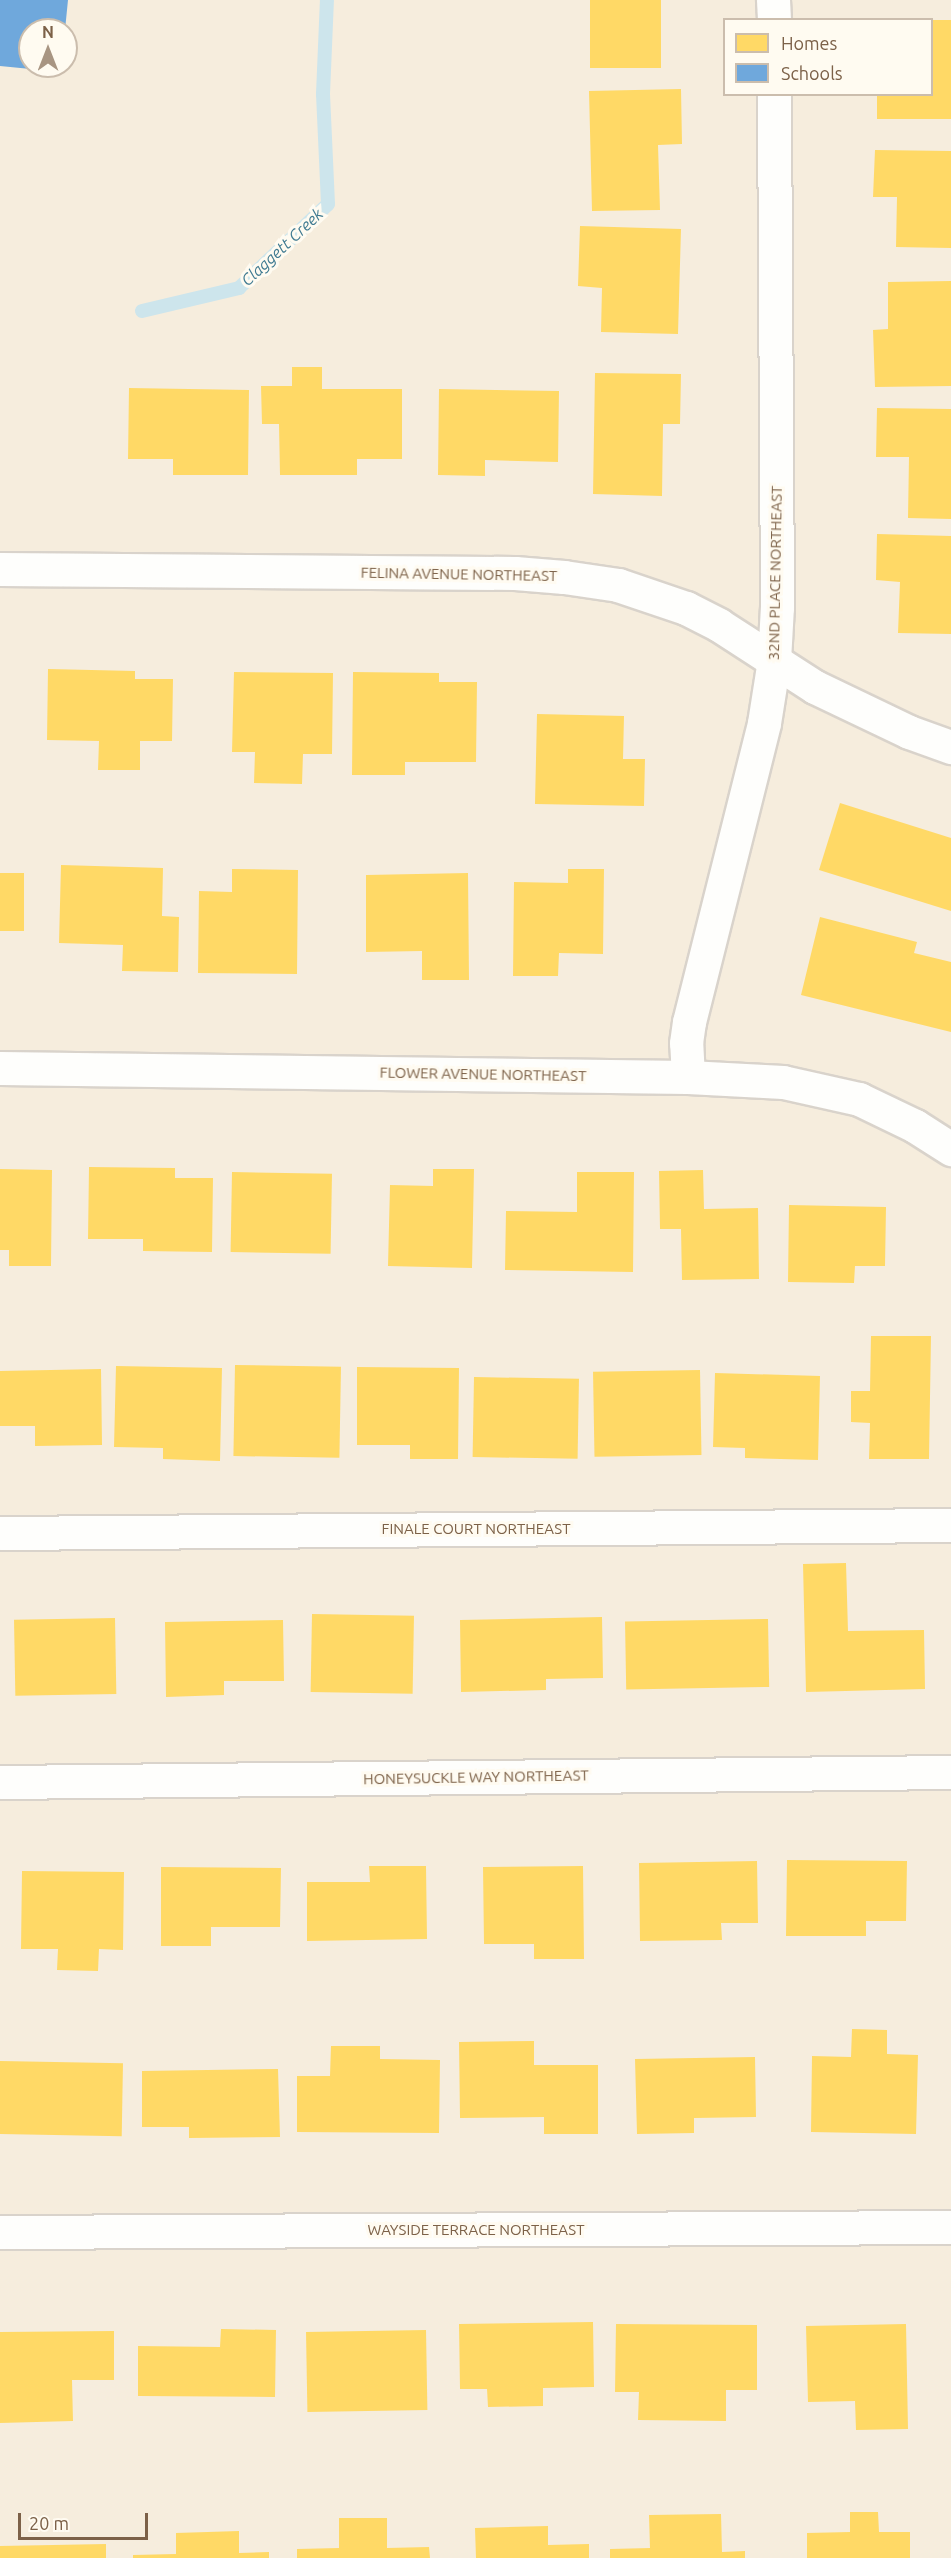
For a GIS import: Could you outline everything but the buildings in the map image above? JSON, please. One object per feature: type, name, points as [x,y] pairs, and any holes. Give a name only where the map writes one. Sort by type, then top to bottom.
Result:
[{"type":"street","points":[[774,0],[774,18]]},
{"type":"street","name":"32ND PLACE NORTHEAST","points":[[688,1077],[686,1043],[689,1022],[764,723],[774,660],[777,595],[774,96]]},
{"type":"street","name":"FELINA AVENUE NORTHEAST","points":[[0,569],[515,573],[618,585],[686,608],[774,660],[814,687],[909,732],[951,747]]},
{"type":"street","name":"FLOWER AVENUE NORTHEAST","points":[[0,1068],[688,1077],[783,1082],[859,1099],[915,1126],[951,1149]]},
{"type":"street","name":"FINALE COURT NORTHEAST","points":[[0,1533],[951,1525]]},
{"type":"street","name":"HONEYSUCKLE WAY NORTHEAST","points":[[0,1782],[951,1772]]},
{"type":"street","name":"WAYSIDE TERRACE NORTHEAST","points":[[0,2232],[951,2227]]},
{"type":"shaded area","points":[[0,0],[951,0],[951,2558],[0,2558]]},
{"type":"waterway","name":"Claggett Creek","points":[[142,311],[239,288],[328,204],[323,94],[327,0]]}]
